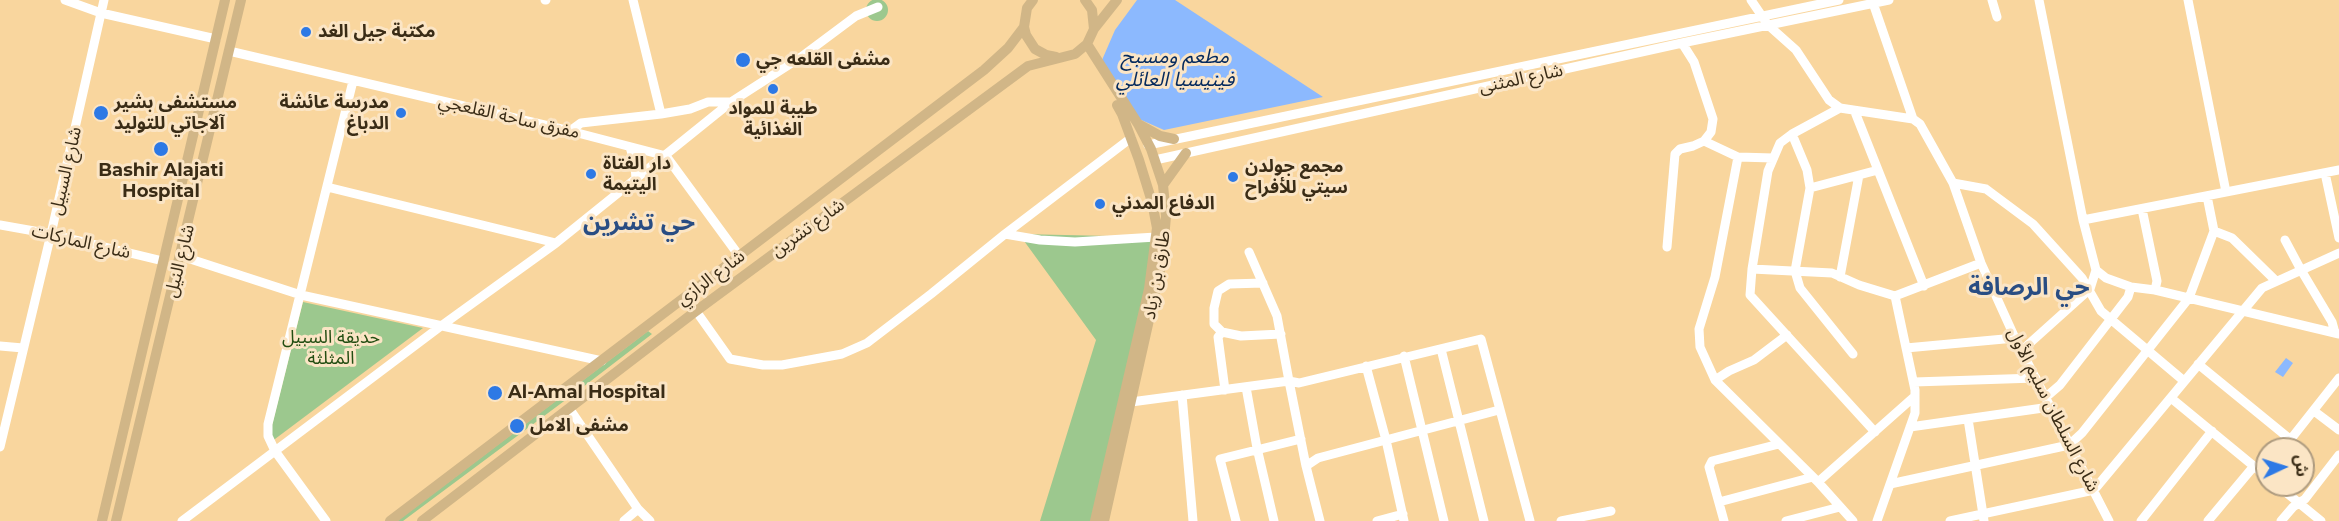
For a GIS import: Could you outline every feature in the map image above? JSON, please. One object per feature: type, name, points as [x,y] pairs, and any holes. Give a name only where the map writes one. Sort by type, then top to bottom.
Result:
[{"type":"main road","name":"شارع النيل","points":[[102,521],[225,0]]},
{"type":"main road","name":"شارع النيل","points":[[116,521],[241,0]]},
{"type":"main road","points":[[1033,0],[1027,8],[1024,27],[1026,35],[1035,49],[1059,58]]},
{"type":"main road","points":[[1085,0],[1092,10],[1094,29]]},
{"type":"main road","points":[[1095,521],[1149,289],[1156,237],[1152,202],[1139,160],[1141,139],[1122,114],[1085,46],[1094,29],[1117,0]]},
{"type":"main road","name":"شارع الرازي","points":[[390,521],[984,70],[1008,48],[1024,27]]},
{"type":"main road","name":"شارع تشرين","points":[[422,521],[696,311],[1029,66],[1075,54],[1085,46]]},
{"type":"main road","name":"طارق بن زياد","points":[[1085,46],[1137,124],[1141,139],[1154,158],[1163,185],[1166,216],[1162,262],[1104,521]]},
{"type":"main road","points":[[1137,124],[1153,133],[1174,139]]},
{"type":"main road","points":[[1163,185],[1186,153]]},
{"type":"main road","points":[[1139,160],[1145,162],[1154,158]]},
{"type":"street","points":[[65,0],[101,14],[216,39]]},
{"type":"street","name":"شارع السبيل","points":[[0,447],[104,0]]},
{"type":"street","points":[[633,0],[661,114]]},
{"type":"street","points":[[1751,0],[1765,21],[1796,50],[1829,100],[1840,108],[1855,112],[1913,119]]},
{"type":"street","name":"شارع المثنى","points":[[1154,158],[1186,153],[1682,43],[1839,0]]},
{"type":"street","name":"شارع المثنى","points":[[1141,139],[1174,139],[1765,21],[1889,0]]},
{"type":"street","points":[[1992,0],[1997,17]]},
{"type":"street","points":[[2021,351],[2090,289],[2096,270],[2083,220],[2039,0]]},
{"type":"street","points":[[2188,0],[2226,192]]},
{"type":"street","name":"شارع السلطان سليم الأول","points":[[1873,3],[1913,119],[1920,124],[1953,183],[1981,263],[2015,338],[2109,521]]},
{"type":"street","points":[[182,521],[441,326],[556,243],[731,102],[801,57],[856,16],[878,7]]},
{"type":"street","points":[[1667,247],[1675,154],[1680,149],[1704,141],[1711,132],[1713,119],[1694,62],[1682,43]]},
{"type":"street","name":"مفرق ساحة القلعجي","points":[[230,51],[570,131],[666,156]]},
{"type":"street","points":[[326,521],[274,451],[268,436],[268,424],[353,81]]},
{"type":"street","points":[[570,131],[581,123],[661,114],[690,109],[708,102],[731,102]]},
{"type":"street","points":[[1840,108],[1780,143],[1768,171],[1750,295],[1875,432]]},
{"type":"street","points":[[1855,112],[1924,286]]},
{"type":"street","points":[[1792,134],[1807,170],[1810,188],[1795,271],[1800,288],[1853,354]]},
{"type":"street","points":[[696,311],[730,359],[763,365],[782,365],[842,354],[867,343],[1005,234],[1141,139]]},
{"type":"street","points":[[1704,141],[1738,157],[1773,159]]},
{"type":"street","points":[[630,147],[636,164],[636,180]]},
{"type":"street","points":[[666,156],[740,257]]},
{"type":"street","points":[[1738,157],[1715,277],[1699,329],[1700,347],[1715,380],[1816,480],[1853,521]]},
{"type":"street","points":[[1810,188],[1878,170]]},
{"type":"street","points":[[2083,220],[2339,170]]},
{"type":"street","points":[[2325,173],[2339,238]]},
{"type":"street","points":[[1840,277],[1859,175]]},
{"type":"street","points":[[1953,183],[1986,189],[2033,224],[2082,278],[2101,311],[2184,381]]},
{"type":"street","points":[[327,187],[556,243]]},
{"type":"street","points":[[1890,484],[2069,445],[2082,433],[2189,298],[2214,231],[2207,196]]},
{"type":"street","points":[[2142,209],[2157,281],[2155,290]]},
{"type":"street","name":"شارع الماركات","points":[[0,225],[51,234],[163,261]]},
{"type":"street","points":[[2214,231],[2232,238],[2276,281]]},
{"type":"street","points":[[1005,234],[1040,240],[1075,242],[1156,237]]},
{"type":"street","points":[[2285,240],[2337,334]]},
{"type":"street","points":[[1249,252],[1277,316],[1306,466],[1320,521]]},
{"type":"street","points":[[1950,521],[1984,518],[2094,490],[2262,288],[2339,254]]},
{"type":"street","points":[[181,256],[301,295],[602,361]]},
{"type":"street","points":[[1752,269],[1832,273],[1895,296],[1981,263]]},
{"type":"street","points":[[2096,270],[2106,278],[2131,287],[2155,290],[2337,334]]},
{"type":"street","points":[[1263,283],[1229,284],[1218,291],[1214,308],[1214,324],[1222,332],[1241,336],[1281,334]]},
{"type":"street","points":[[2046,397],[2060,385],[2128,297],[2131,287]]},
{"type":"street","points":[[1877,521],[1915,413],[1914,382],[1895,296]]},
{"type":"street","points":[[1222,332],[1218,337],[1225,390]]},
{"type":"street","points":[[1715,380],[1754,360],[1787,335]]},
{"type":"street","points":[[1906,348],[2015,338]]},
{"type":"street","points":[[1131,402],[1289,381],[1299,383],[1481,339],[1530,521]]},
{"type":"street","points":[[0,346],[23,348]]},
{"type":"street","points":[[1441,349],[1484,521]]},
{"type":"street","points":[[1404,356],[1444,521]]},
{"type":"street","points":[[2198,364],[2287,437]]},
{"type":"street","points":[[1366,366],[1386,440],[1403,517],[1377,521]]},
{"type":"street","points":[[1914,382],[2036,378]]},
{"type":"street","points":[[2293,437],[2339,378]]},
{"type":"street","points":[[1245,387],[1274,521]]},
{"type":"street","points":[[1182,395],[1193,521]]},
{"type":"street","points":[[1719,502],[1816,480],[1915,396]]},
{"type":"street","points":[[2170,398],[2254,466],[2208,521]]},
{"type":"street","points":[[1910,427],[2050,407]]},
{"type":"street","points":[[569,408],[638,509],[650,521]]},
{"type":"street","points":[[1306,466],[1318,458],[1499,410]]},
{"type":"street","points":[[2314,411],[2339,430]]},
{"type":"street","points":[[1968,419],[1984,518]]},
{"type":"street","points":[[2140,521],[2212,432]]},
{"type":"street","points":[[1236,521],[1220,459],[1257,448],[1301,439]]},
{"type":"street","points":[[1724,521],[1709,467],[1712,461],[1779,444]]},
{"type":"street","points":[[2281,521],[2299,502],[2305,499],[2339,455]]},
{"type":"street","points":[[2293,497],[2321,521]]},
{"type":"street","points":[[1786,521],[1840,507]]},
{"type":"street","points":[[624,521],[638,509]]},
{"type":"street","points":[[1561,521],[1611,511]]},
{"type":"green space","points":[[877,-1],[885,2],[888,10],[885,18],[877,21],[869,18],[866,10],[869,2]]},
{"type":"green space","points":[[1019,234],[1156,237],[1095,521],[1040,521],[1096,340]]},
{"type":"green space","name":"حديقة السبيل المثلثة","points":[[303,302],[423,328],[267,445]]},
{"type":"green space","points":[[648,331],[652,334],[583,387],[403,521],[397,521]]},
{"type":"water","name":"مطعم ومسبح فينيسيا العائلي","points":[[1137,0],[1175,0],[1323,97],[1164,130],[1139,119],[1102,60],[1115,30]]},
{"type":"water","points":[[2286,358],[2293,363],[2283,377],[2275,372]]},
{"type":"place","name":"مكتبة جيل الغد","points":[[306,32]]},
{"type":"place","name":"مشفى القلعه جي","points":[[743,60]]},
{"type":"place","name":"طيبة للمواد الغذائية","points":[[773,89]]},
{"type":"place","name":"مستشفى بشير آلاجاتي للتوليد","points":[[101,113]]},
{"type":"place","name":"مدرسة عائشة الدباغ","points":[[401,113]]},
{"type":"place","name":"Bashir Alajati Hospital","points":[[161,149]]},
{"type":"place","name":"دار الفتاة اليتيمة","points":[[591,174]]},
{"type":"place","name":"مجمع جولدن سيتي للأفراح","points":[[1233,177]]},
{"type":"place","name":"الدفاع المدني","points":[[1100,204]]},
{"type":"place","name":"Al-Amal Hospital","points":[[495,393]]},
{"type":"place","name":"مشفى الامل","points":[[517,426]]},
{"type":"district","name":"حي تشرين","points":[[639,223]]},
{"type":"district","name":"حي الرصافة","points":[[2029,288]]}]
